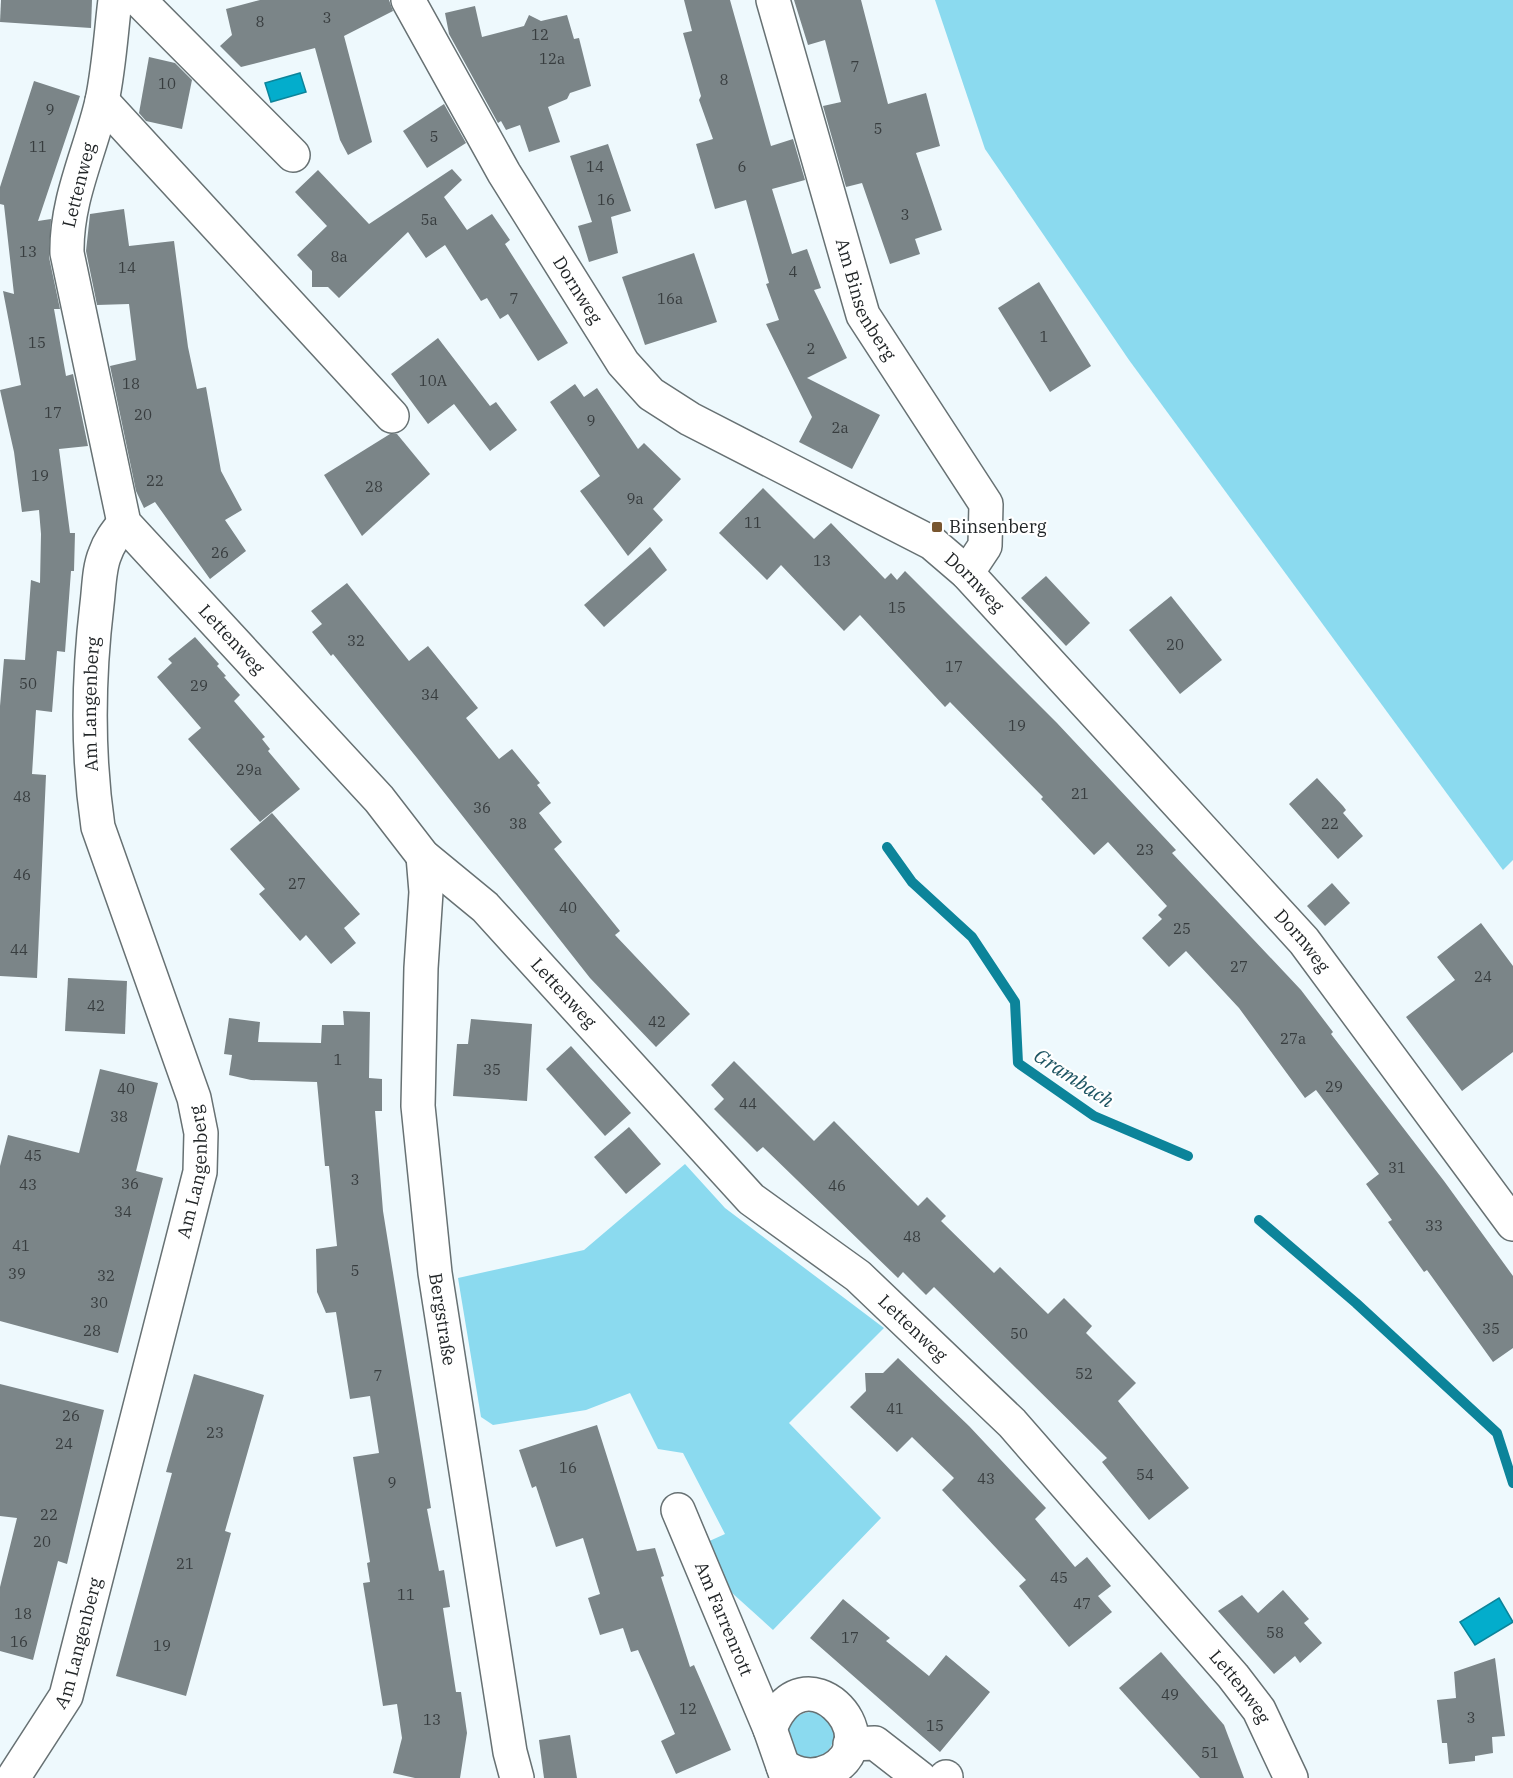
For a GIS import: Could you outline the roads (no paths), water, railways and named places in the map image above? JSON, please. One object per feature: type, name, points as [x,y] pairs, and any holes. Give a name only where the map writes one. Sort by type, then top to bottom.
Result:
[{"type":"street","name":"Lettenweg","points":[[115,0],[102,101],[70,207],[66,229],[67,253],[124,523],[380,799],[423,856],[485,907],[751,1199],[858,1276],[1012,1422],[1233,1676],[1259,1710],[1291,1778]]},
{"type":"street","points":[[139,0],[293,155]]},
{"type":"street","name":"Dornweg","points":[[408,0],[510,183],[623,363],[651,394],[690,419],[932,543],[967,573],[1304,941],[1513,1224]]},
{"type":"street","name":"Am Binsenberg","points":[[773,0],[863,315],[986,504],[985,546],[967,573]]},
{"type":"street","points":[[102,101],[392,416]]},
{"type":"street","name":"Am Langenberg","points":[[13,1778],[66,1696],[200,1172],[201,1133],[194,1098],[98,827],[92,785],[88,713],[93,639],[104,556],[112,537],[124,523]]},
{"type":"street","name":"Bergstraße","points":[[423,856],[426,892],[421,968],[418,1106],[435,1273],[510,1752],[517,1778]]},
{"type":"street","name":"Am Farrenrott","points":[[678,1510],[770,1729],[785,1772],[809,1776],[823,1774],[840,1762],[850,1744]]},
{"type":"street","points":[[770,1729],[776,1714],[787,1702],[801,1696],[818,1695],[833,1701],[845,1713],[850,1728],[850,1744],[875,1743],[937,1778]]},
{"type":"waterway","name":"Grambach","points":[[887,847],[912,882],[972,937],[1015,1002],[1018,1063],[1094,1116],[1188,1156]]},
{"type":"waterway","name":"Grambach","points":[[1259,1220],[1356,1303],[1497,1433],[1513,1483]]},
{"type":"place","name":"Binsenberg","points":[[937,527]]}]
